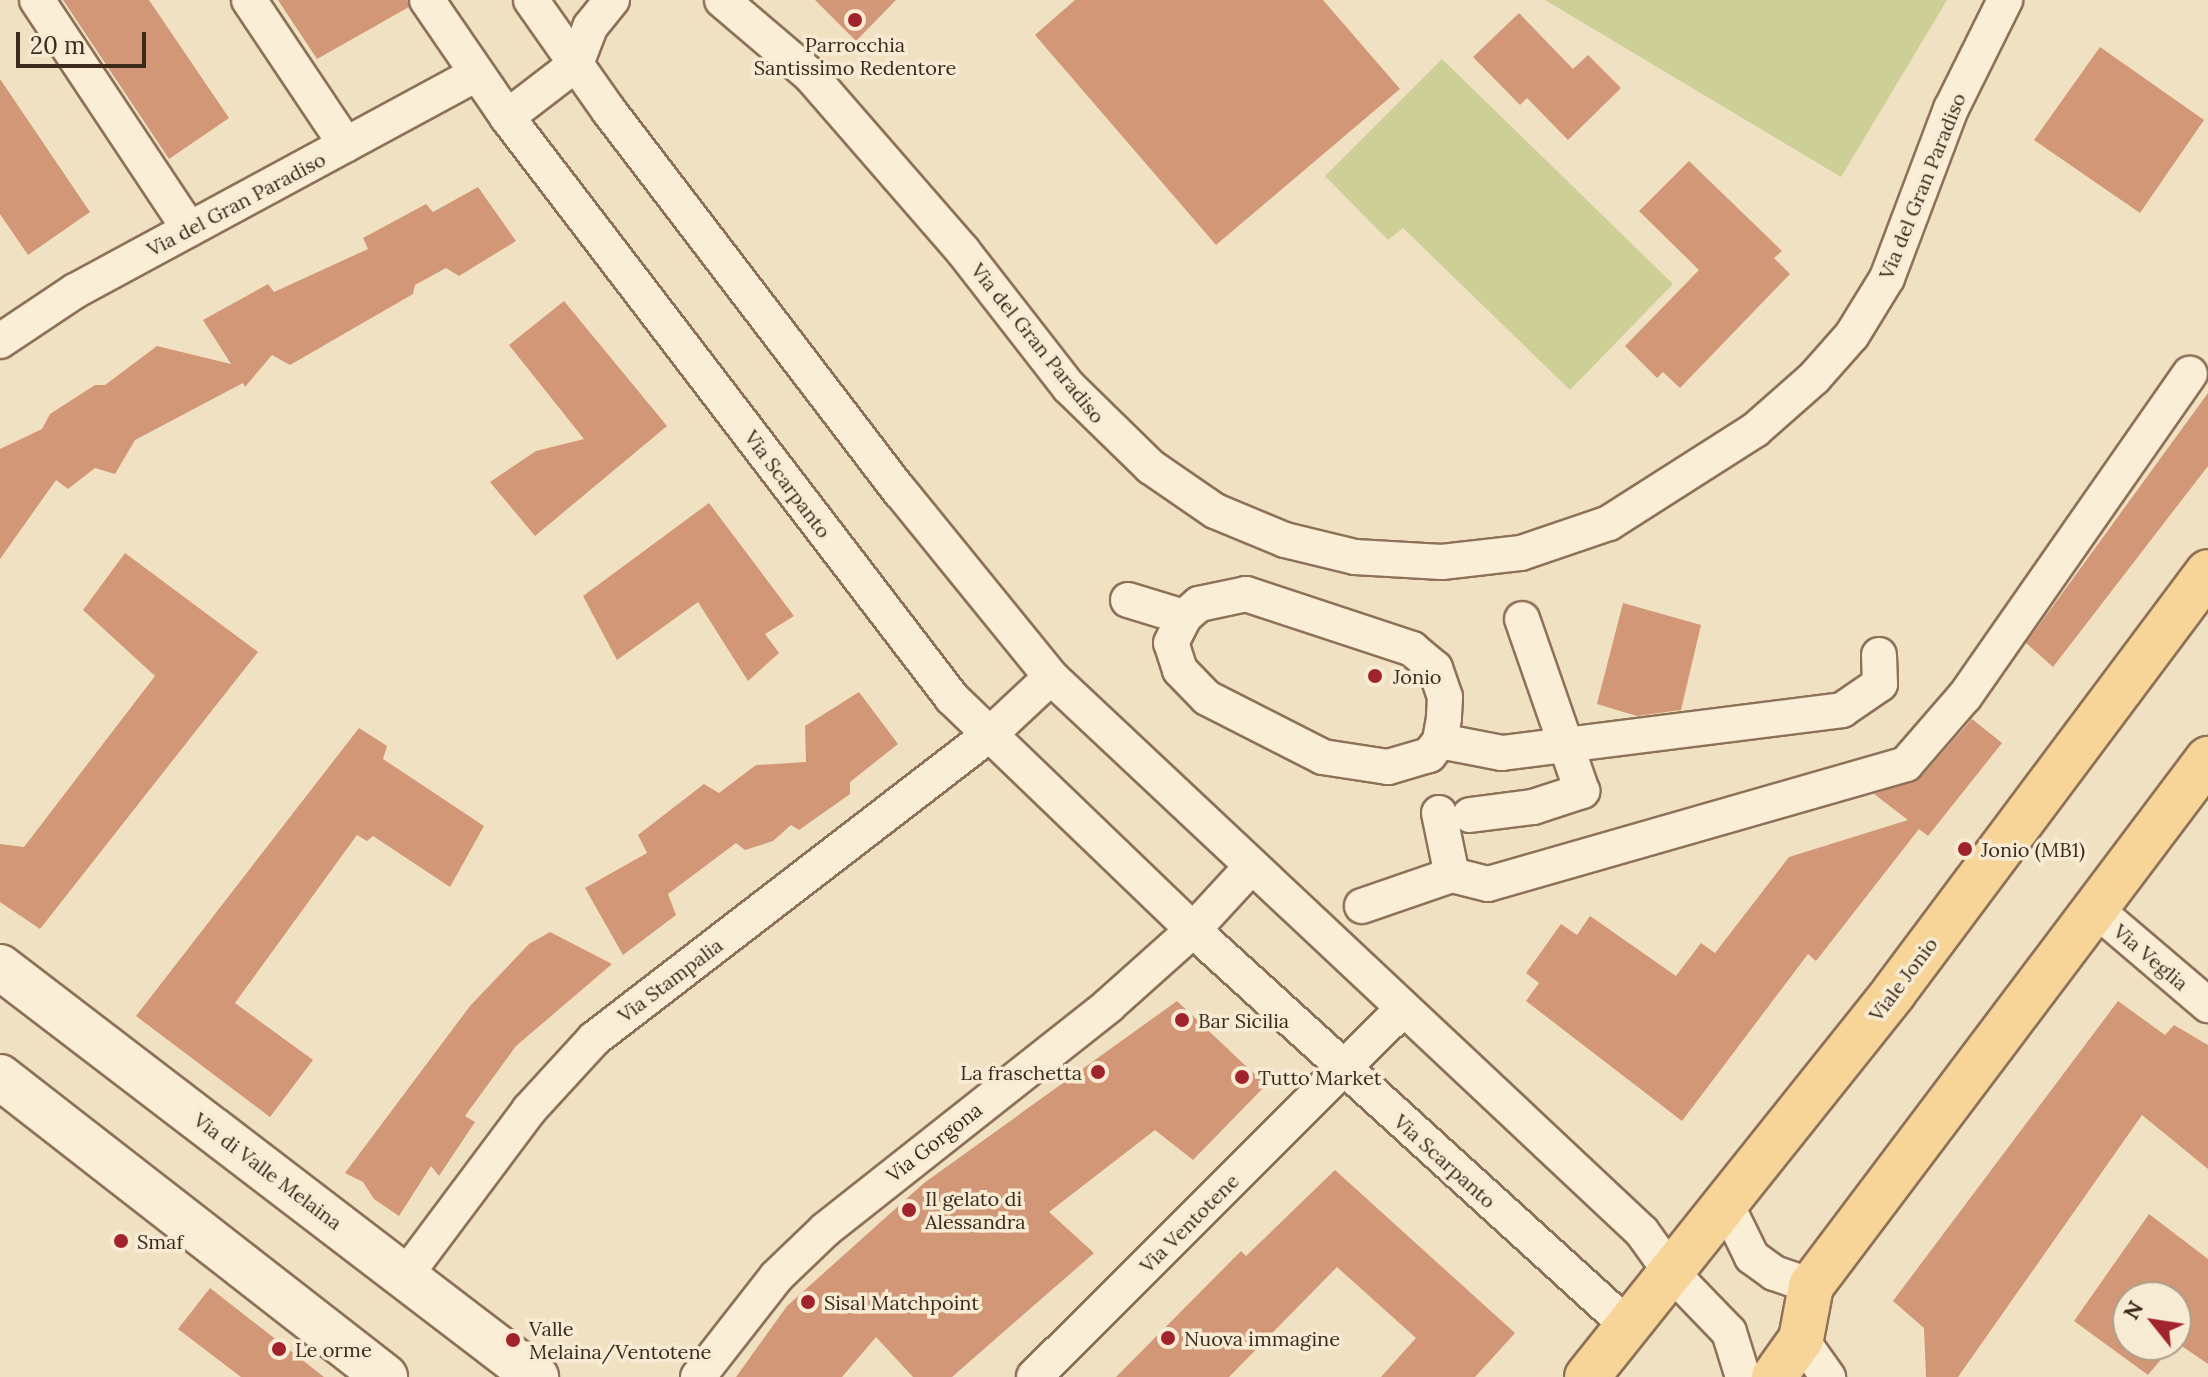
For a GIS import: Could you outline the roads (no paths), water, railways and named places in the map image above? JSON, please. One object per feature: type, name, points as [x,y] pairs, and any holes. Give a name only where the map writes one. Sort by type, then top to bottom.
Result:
[{"type":"main road","name":"Viale Jonio","points":[[1587,1377],[1894,992],[2208,572]]},
{"type":"main road","points":[[1774,1377],[1801,1339],[1811,1286],[2208,759]]},
{"type":"main road","name":"Via di Valle Melaina","points":[[0,967],[536,1377]]},
{"type":"main road","points":[[0,1077],[385,1377]]},
{"type":"street","points":[[37,0],[189,229]]},
{"type":"street","points":[[249,0],[346,145]]},
{"type":"street","name":"Via Scarpanto","points":[[427,0],[507,117],[922,661],[988,736],[1193,930],[1627,1325]]},
{"type":"street","points":[[531,0],[576,64],[900,491],[1051,677],[1402,1010],[1642,1232],[1670,1271],[1729,1332],[1743,1377]]},
{"type":"street","points":[[507,117],[576,64],[590,27],[612,0]]},
{"type":"street","name":"Via del Gran Paradiso","points":[[722,0],[810,75],[963,251],[1069,387],[1151,467],[1215,511],[1285,540],[1355,557],[1442,562],[1521,553],[1609,523],[1755,430],[1814,378],[1852,335],[1887,278],[1951,109],[2005,0]]},
{"type":"street","name":"Via del Gran Paradiso","points":[[4,329],[476,74]]},
{"type":"street","points":[[1362,906],[1452,875],[1488,884],[1526,875],[1906,764],[1965,696],[2190,374]]},
{"type":"street","points":[[1246,594],[1412,649],[1435,668],[1441,682],[1440,741],[1415,763],[1372,767],[1323,757],[1259,729],[1207,698],[1180,670],[1171,643],[1184,617],[1213,597],[1246,594]]},
{"type":"street","points":[[1128,600],[1184,617]]},
{"type":"street","points":[[1452,875],[1454,814],[1533,807],[1582,791],[1522,619]]},
{"type":"street","points":[[1440,741],[1502,753],[1842,710],[1880,684],[1879,655]]},
{"type":"street","name":"Via Stampalia","points":[[405,1276],[529,1110],[594,1039],[988,736],[1051,677]]},
{"type":"street","points":[[1193,930],[1252,866]]},
{"type":"street","name":"Via Veglia","points":[[2094,908],[2208,1005]]},
{"type":"street","name":"Via Gorgona","points":[[698,1377],[776,1277],[826,1229],[1108,1006],[1193,930]]},
{"type":"street","name":"Via Ventotene","points":[[1034,1377],[1402,1010]]},
{"type":"street","points":[[1726,1204],[1752,1257],[1774,1273],[1811,1286]]},
{"type":"street","points":[[1801,1339],[1828,1377]]},
{"type":"place","name":"Parrocchia Santissimo Redentore","points":[[855,20]]},
{"type":"place","name":"Jonio","points":[[1375,676]]},
{"type":"place","name":"Jonio (MB1)","points":[[1965,849]]},
{"type":"place","name":"Bar Sicilia","points":[[1182,1020]]},
{"type":"place","name":"La fraschetta","points":[[1098,1072]]},
{"type":"place","name":"Tutto Market","points":[[1242,1077]]},
{"type":"place","name":"Il gelato di Alessandra","points":[[909,1210]]},
{"type":"place","name":"Smaf","points":[[121,1241]]},
{"type":"place","name":"Sisal Matchpoint","points":[[808,1302]]},
{"type":"place","name":"Nuova immagine","points":[[1168,1338]]},
{"type":"place","name":"Valle Melaina/Ventotene","points":[[513,1340]]},
{"type":"place","name":"Le orme","points":[[279,1349]]}]
